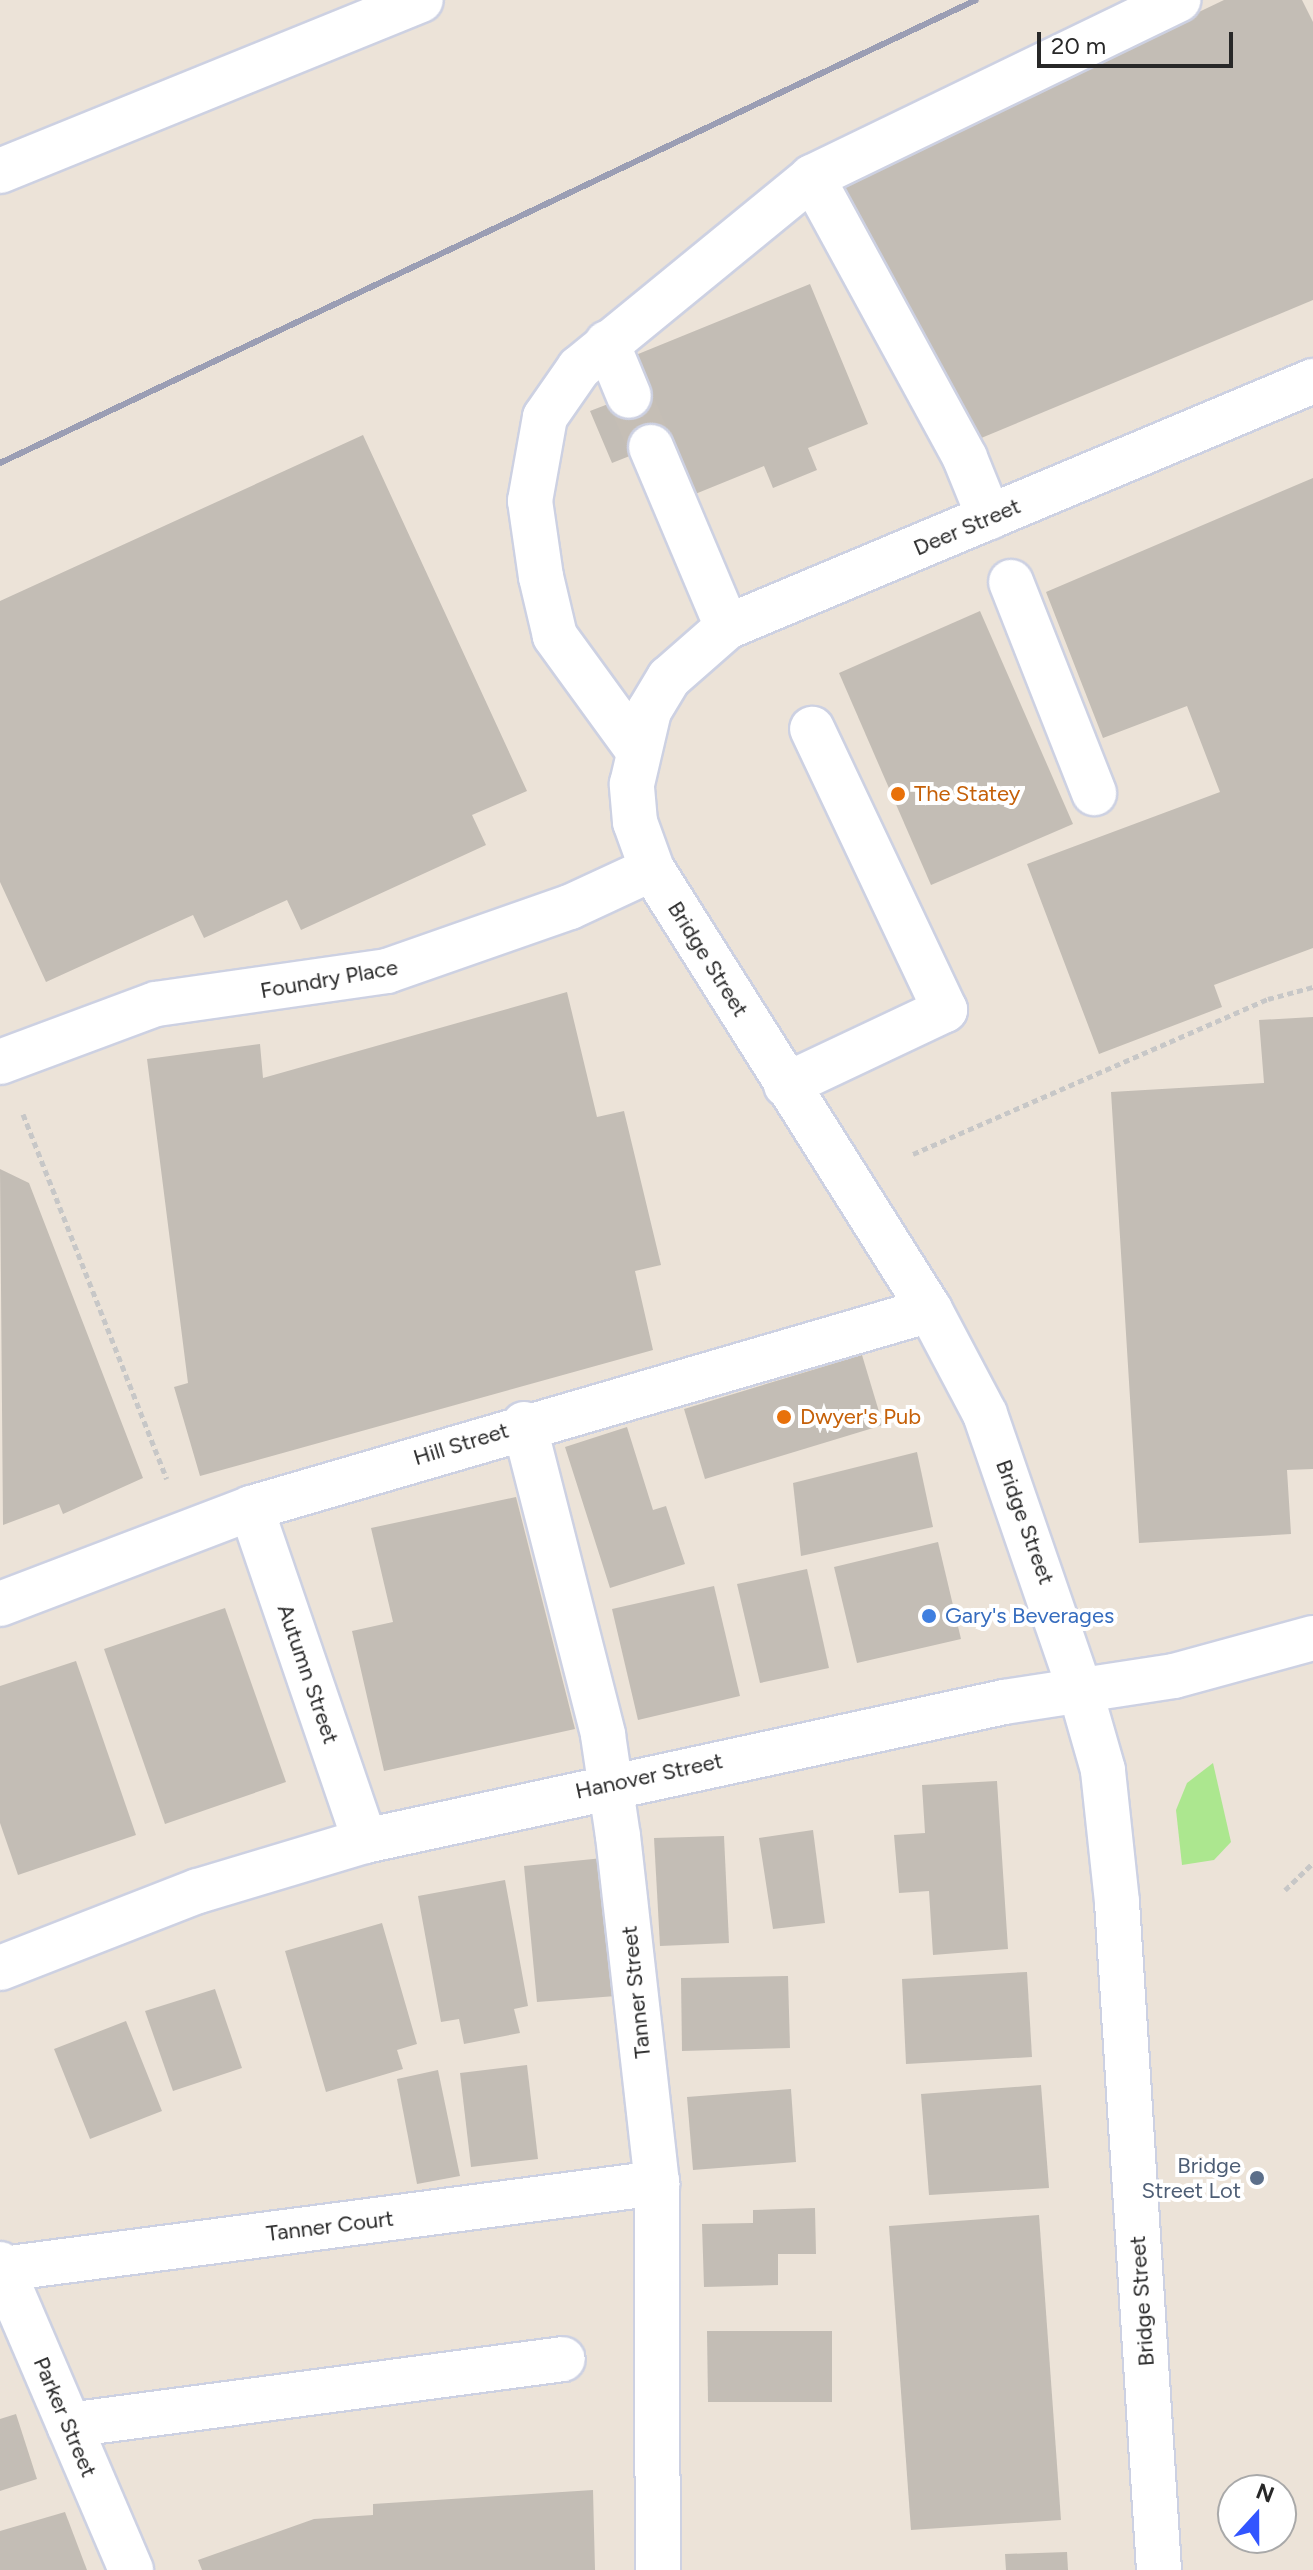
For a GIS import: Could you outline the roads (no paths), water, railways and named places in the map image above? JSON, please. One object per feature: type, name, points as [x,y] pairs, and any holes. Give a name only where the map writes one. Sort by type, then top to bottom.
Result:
[{"type":"street","points":[[0,171],[421,0]]},
{"type":"street","points":[[643,730],[555,636],[530,501],[545,417],[607,343],[812,177],[1178,0]]},
{"type":"street","points":[[812,177],[965,458],[989,517]]},
{"type":"street","points":[[607,343],[629,396]]},
{"type":"street","name":"Deer Street","points":[[643,730],[678,668],[727,627],[1313,381]]},
{"type":"street","points":[[651,447],[727,627]]},
{"type":"street","points":[[1011,582],[1094,793]]},
{"type":"street","points":[[786,1085],[945,1010],[812,729]]},
{"type":"street","name":"Bridge Street","points":[[643,730],[635,822],[652,869],[930,1310],[985,1414],[1080,1690],[1103,1770],[1117,1902],[1159,2570]]},
{"type":"street","name":"Foundry Place","points":[[1,1062],[156,1004],[387,971],[570,907],[652,869]]},
{"type":"street","name":"Hill Street","points":[[0,1604],[251,1508],[524,1424],[930,1310]]},
{"type":"street","name":"Tanner Street","points":[[524,1424],[612,1783],[657,2183],[658,2570]]},
{"type":"street","name":"Autumn Street","points":[[251,1508],[365,1841]]},
{"type":"street","name":"Hanover Street","points":[[0,1968],[198,1891],[365,1841],[612,1783],[1080,1690],[1174,1676],[1313,1638]]},
{"type":"street","name":"Tanner Court","points":[[1,2266],[657,2183]]},
{"type":"street","name":"Parker Street","points":[[1,2266],[131,2570]]},
{"type":"street","points":[[69,2425],[563,2359]]},
{"type":"tunnel","points":[[629,396],[651,447]]},
{"type":"railway","points":[[0,463],[976,0]]},
{"type":"place","name":"The Statey","points":[[898,794]]},
{"type":"place","name":"Dwyer's Pub","points":[[784,1417]]},
{"type":"place","name":"Gary's Beverages","points":[[929,1616]]},
{"type":"place","name":"Bridge Street Lot","points":[[1257,2178]]}]
